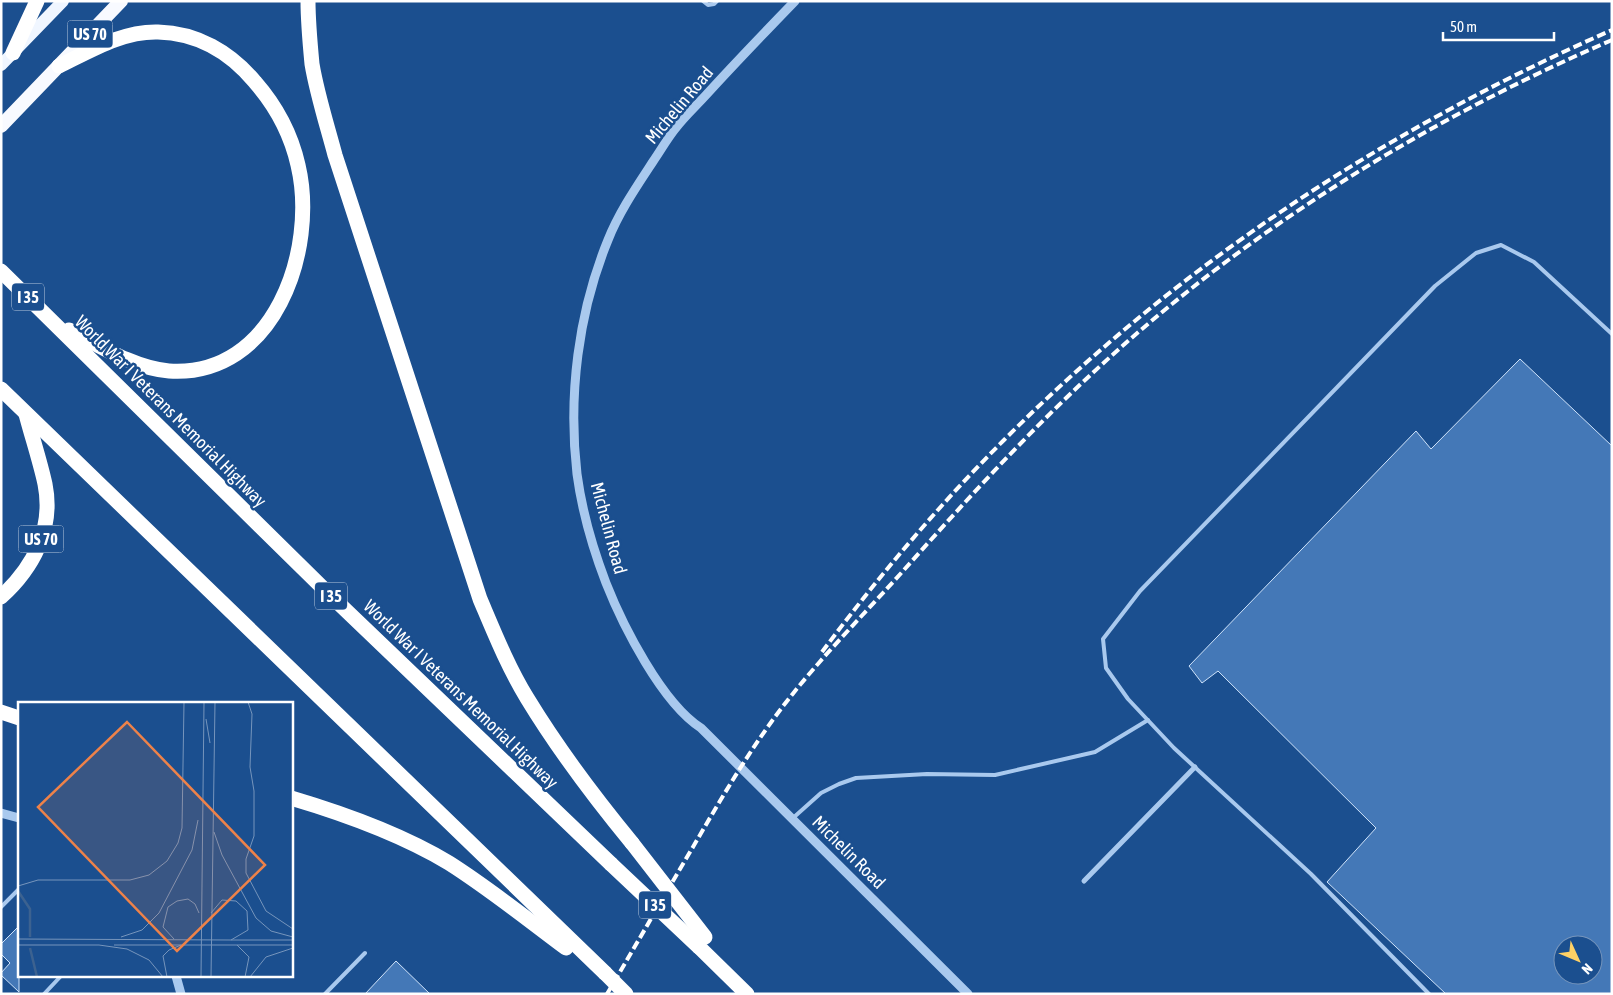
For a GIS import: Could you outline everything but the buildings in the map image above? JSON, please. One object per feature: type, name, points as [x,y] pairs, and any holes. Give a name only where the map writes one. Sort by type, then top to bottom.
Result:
[{"type":"highway","points":[[13,53],[38,1]]},
{"type":"highway","name":"US 70","points":[[1,126],[122,1]]},
{"type":"highway","points":[[308,1],[313,65],[321,106],[480,599],[502,651],[526,697],[595,798],[632,843],[702,942]]},
{"type":"highway","points":[[56,324],[146,367],[170,371],[190,370],[204,368],[220,362],[234,355],[256,337],[268,324],[279,306],[290,282],[299,254],[302,220],[302,194],[298,165],[277,110],[247,72],[217,48],[200,40],[180,35],[157,32],[136,34],[114,40],[59,66]]},
{"type":"highway","name":"World War I Veterans Memorial Highway","points":[[1,271],[331,596],[611,864],[702,942],[730,977],[747,994]]},
{"type":"highway","points":[[1,389],[568,944]]},
{"type":"highway","name":"US 70","points":[[1,597],[24,573],[40,545],[45,528],[47,498],[45,485],[25,412]]},
{"type":"highway","points":[[1,712],[18,718]]},
{"type":"highway","points":[[292,798],[352,818],[419,847],[448,863],[568,944],[605,973],[626,994]]},
{"type":"main road","points":[[1,65],[63,1]]},
{"type":"street","name":"Michelin Road","points":[[795,1],[675,129],[638,184],[608,239],[587,307],[578,353],[574,402],[578,476],[598,561],[618,613],[654,675],[689,720],[702,728],[968,994]]},
{"type":"street","points":[[1084,880],[1195,768]]},
{"type":"street","points":[[1,813],[18,818]]},
{"type":"street","points":[[177,978],[181,994]]},
{"type":"lane","points":[[703,1],[708,5],[714,4],[717,1]]},
{"type":"lane","points":[[1429,994],[1311,874],[1195,768],[1128,699],[1106,668],[1103,640],[1140,592],[1435,286],[1476,253],[1501,245],[1534,262],[1612,334]]},
{"type":"lane","points":[[793,818],[821,793],[838,784],[856,778],[927,774],[995,776],[1095,752],[1148,720]]},
{"type":"lane","points":[[1,907],[18,890]]},
{"type":"lane","points":[[325,994],[365,953]]},
{"type":"lane","points":[[44,994],[59,978]]},
{"type":"railway","points":[[822,652],[910,542],[980,464],[1072,375],[1142,315],[1214,259],[1289,206],[1367,157],[1446,111],[1528,69],[1612,30]]},
{"type":"railway","points":[[607,994],[731,783],[761,736],[787,701],[836,644],[969,498],[1014,450],[1084,381],[1143,328],[1204,279],[1267,232],[1333,188],[1400,146],[1470,108],[1612,40]]}]
